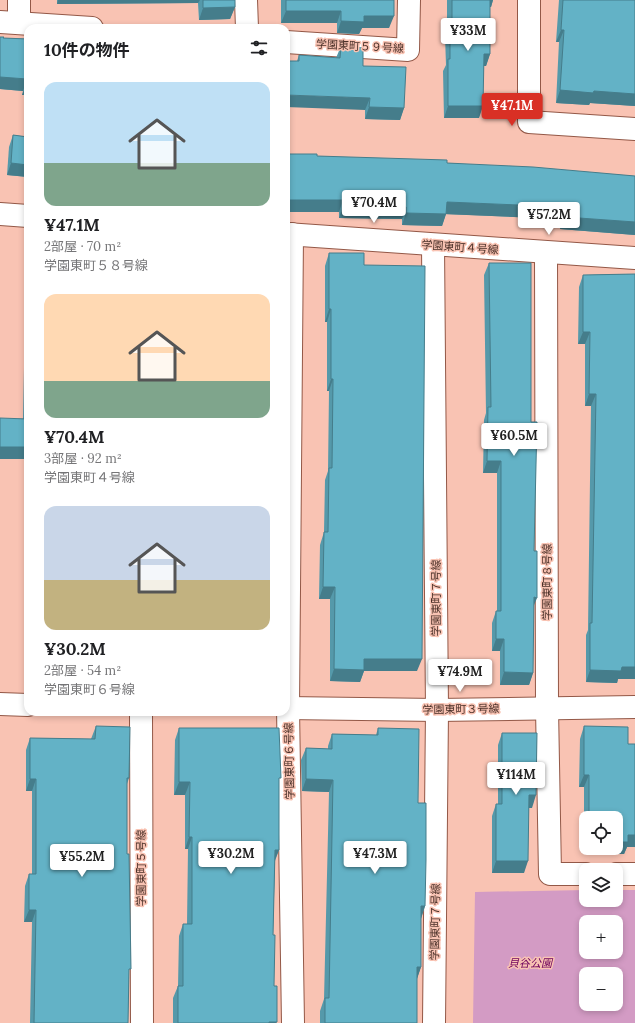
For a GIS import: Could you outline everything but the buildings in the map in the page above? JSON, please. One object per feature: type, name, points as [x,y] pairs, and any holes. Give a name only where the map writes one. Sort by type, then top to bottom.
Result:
[{"type":"street","points":[[19,0],[10,22],[37,24]]},
{"type":"street","points":[[246,0],[247,24]]},
{"type":"street","name":"学園東町５９号線","points":[[290,42],[408,50],[409,0]]},
{"type":"street","points":[[529,0],[529,122],[635,129]]},
{"type":"street","points":[[0,214],[24,216]]},
{"type":"street","name":"学園東町４号線","points":[[290,234],[635,258]]},
{"type":"street","name":"学園東町７号線","points":[[433,245],[437,710],[434,1023]]},
{"type":"street","name":"学園東町８号線","points":[[546,253],[547,708],[550,874],[579,874]]},
{"type":"street","points":[[0,704],[24,705]]},
{"type":"street","name":"学園東町３号線","points":[[290,708],[437,710],[635,707]]},
{"type":"street","name":"学園東町５号線","points":[[141,716],[142,1023]]},
{"type":"street","name":"学園東町６号線","points":[[287,716],[294,1023]]},
{"type":"street","points":[[623,874],[635,874]]},
{"type":"green space","name":"貝谷公園","points":[[579,890],[579,907],[623,907],[623,890],[635,890],[635,1023],[473,1023],[475,892]]}]
